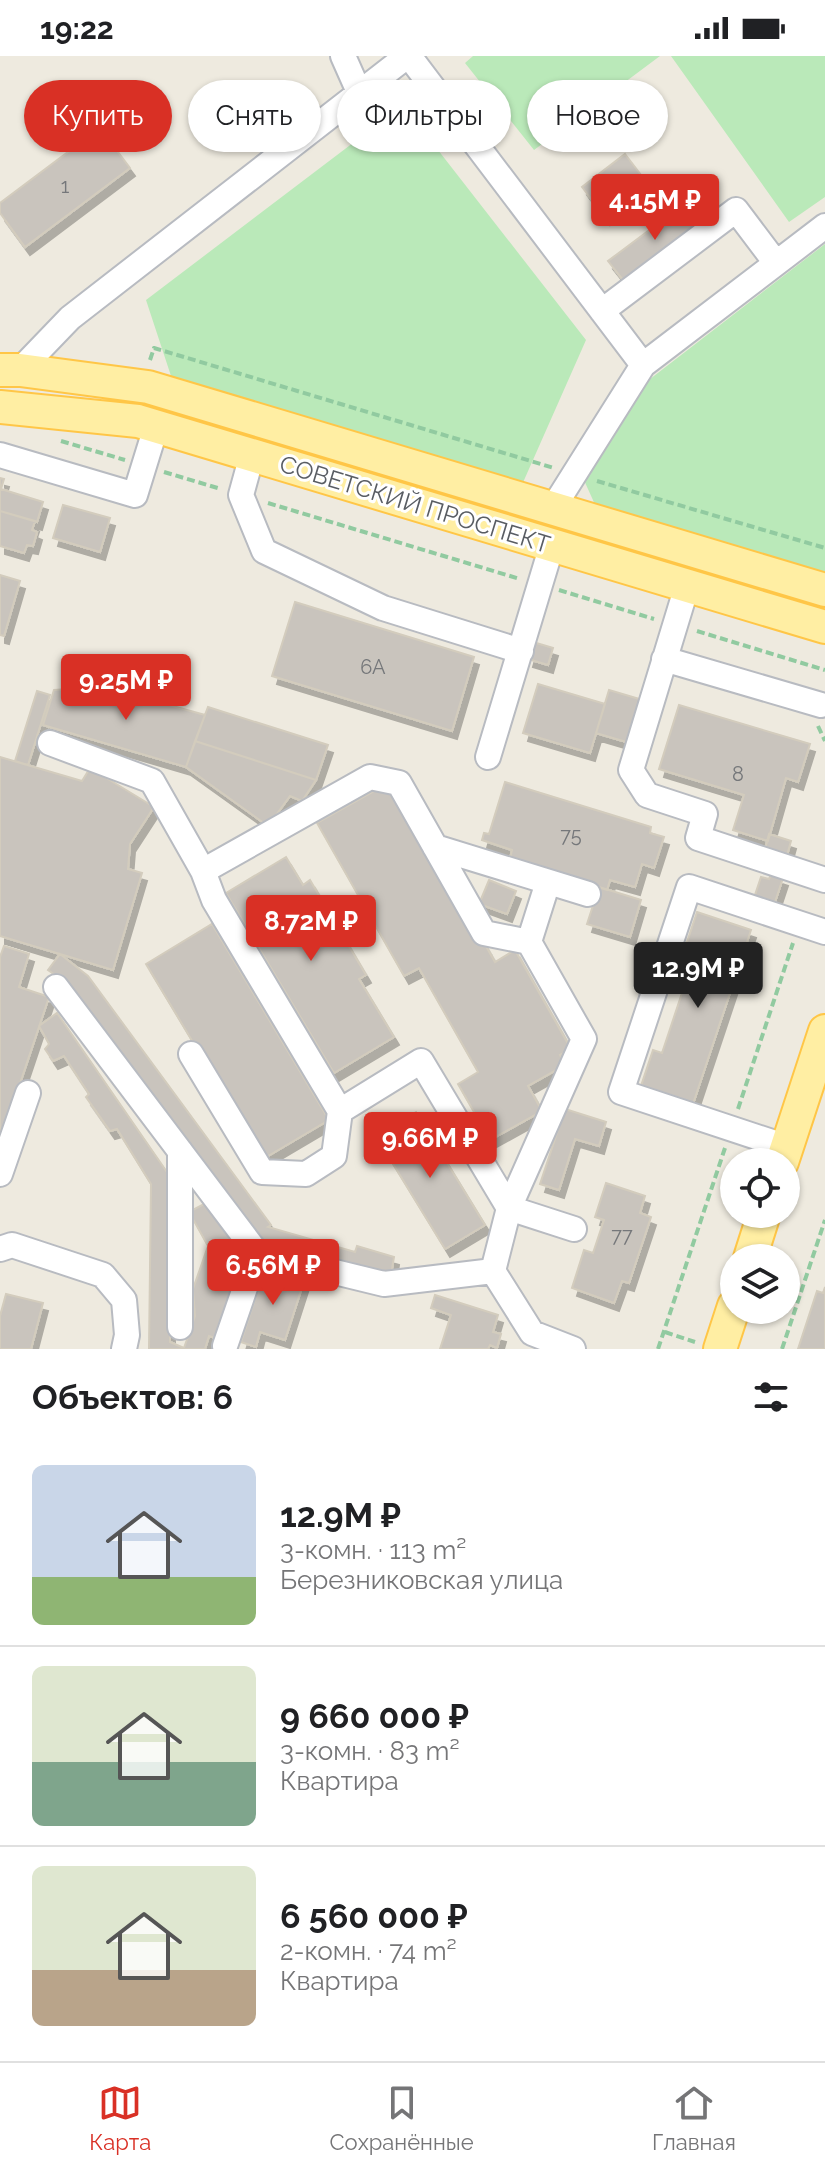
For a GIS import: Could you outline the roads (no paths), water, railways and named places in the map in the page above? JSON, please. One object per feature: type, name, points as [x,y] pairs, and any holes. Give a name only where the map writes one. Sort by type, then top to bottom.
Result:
[{"type":"main road","name":"СОВЕТСКИЙ ПРОСПЕКТ","points":[[7,377],[148,387],[825,590]]},
{"type":"main road","name":"СОВЕТСКИЙ ПРОСПЕКТ","points":[[0,407],[138,421],[825,627]]},
{"type":"main road","points":[[786,1148],[825,1031]]},
{"type":"main road","points":[[711,1347],[724,1324]]},
{"type":"street","points":[[343,56],[354,80]]},
{"type":"street","points":[[375,80],[408,56],[643,365]]},
{"type":"street","points":[[7,377],[70,318],[337,109]]},
{"type":"street","points":[[602,311],[736,210],[776,263]]},
{"type":"street","points":[[553,508],[643,365],[825,226]]},
{"type":"street","points":[[0,455],[135,495],[156,427]]},
{"type":"street","points":[[252,455],[241,495],[264,551],[383,608],[521,651]]},
{"type":"street","points":[[488,757],[552,545]]},
{"type":"street","points":[[687,586],[631,770],[647,795],[705,814],[698,838],[825,880]]},
{"type":"street","points":[[664,659],[821,705]]},
{"type":"street","points":[[50,743],[152,781],[203,871],[214,900],[340,1111],[334,1156],[306,1174],[262,1172],[191,1054]]},
{"type":"street","points":[[203,871],[370,777],[399,783],[484,933],[529,942]]},
{"type":"street","points":[[435,847],[588,894]]},
{"type":"street","points":[[548,882],[529,942],[584,1039],[509,1208],[493,1271],[532,1333],[573,1349]]},
{"type":"street","points":[[771,1148],[731,1129],[621,1092],[689,887],[825,932]]},
{"type":"street","points":[[56,987],[257,1253],[384,1284],[493,1271]]},
{"type":"street","points":[[340,1111],[421,1061],[509,1208],[574,1229]]},
{"type":"street","points":[[0,1174],[28,1093]]},
{"type":"street","points":[[180,1151],[180,1327]]},
{"type":"street","points":[[4,1241],[103,1275],[124,1300],[127,1335],[124,1349]]},
{"type":"street","points":[[225,1346],[257,1253]]}]
